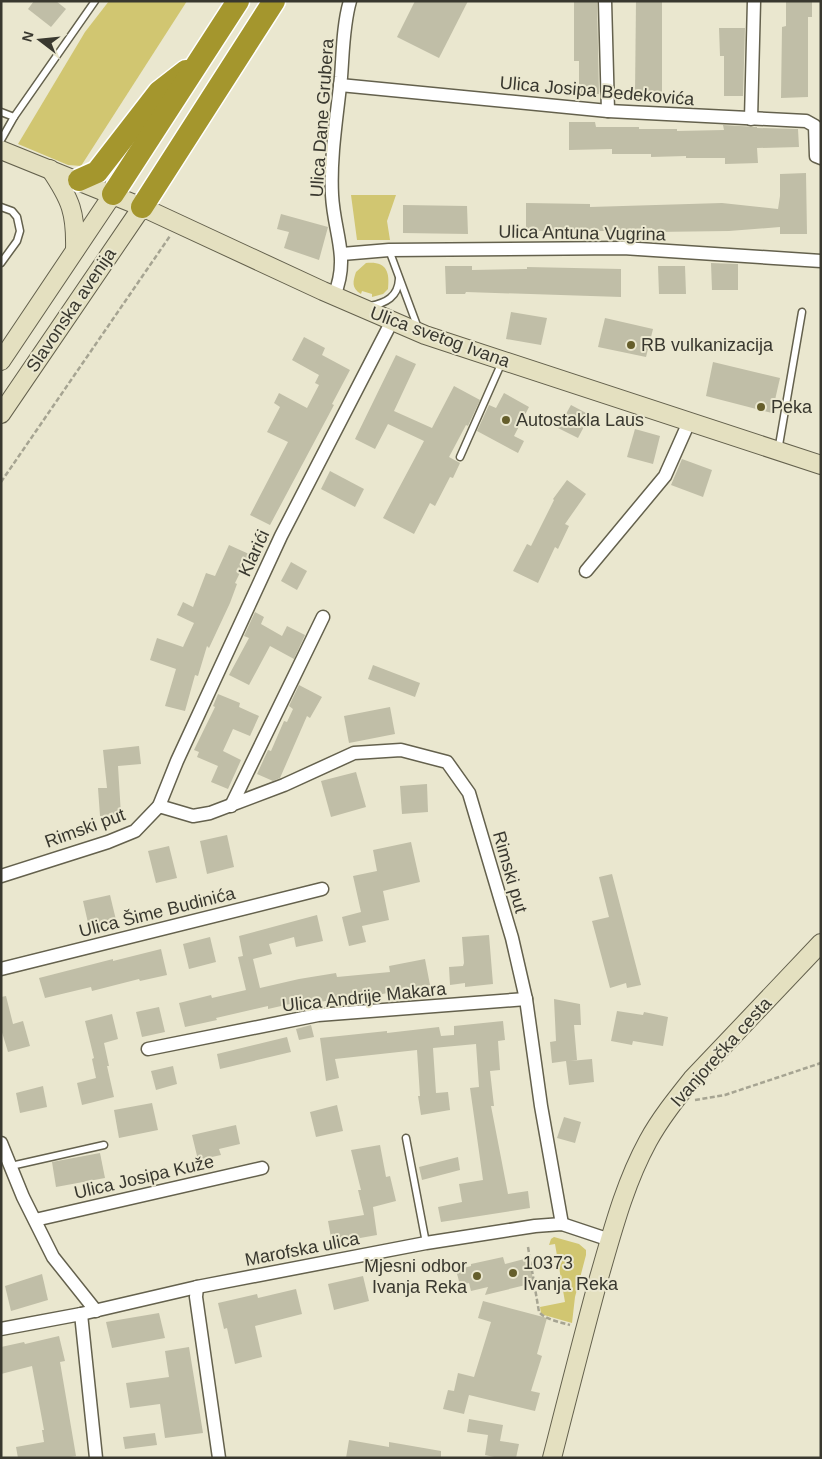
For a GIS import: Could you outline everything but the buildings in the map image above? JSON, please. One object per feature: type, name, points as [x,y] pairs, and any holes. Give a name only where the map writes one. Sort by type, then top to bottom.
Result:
[{"type":"highway","points":[[113,194],[238,1]]},
{"type":"highway","points":[[142,207],[274,1]]},
{"type":"highway","points":[[79,180],[97,172],[159,92],[175,78],[199,62]]},
{"type":"main road","name":"Ulica svetog Ivana","points":[[1,150],[113,194],[334,296],[422,334],[821,465]]},
{"type":"main road","points":[[50,170],[69,201],[74,215],[76,227],[75,251]]},
{"type":"main road","name":"Slavonska avenija","points":[[1,361],[113,194]]},
{"type":"main road","name":"Slavonska avenija","points":[[1,414],[142,207]]},
{"type":"main road","name":"Ivanjorečka cesta","points":[[552,1458],[610,1240],[629,1180],[649,1139],[673,1102],[709,1060],[821,944]]},
{"type":"street","name":"Ulica Dane Grubera","points":[[334,296],[340,278],[342,254],[335,220],[332,175],[350,1]]},
{"type":"street","points":[[605,1],[608,112]]},
{"type":"street","points":[[750,119],[754,1]]},
{"type":"street","name":"Ulica Josipa Bedekovića","points":[[340,85],[608,112],[806,121],[815,126],[816,156],[821,158]]},
{"type":"street","name":"Ulica Antuna Vugrina","points":[[342,254],[389,250],[624,248],[821,261]]},
{"type":"street","name":"Klarići","points":[[159,806],[176,761],[281,536],[392,321]]},
{"type":"street","points":[[586,571],[665,476],[689,422]]},
{"type":"street","points":[[231,806],[323,617]]},
{"type":"street","name":"Rimski put","points":[[1,876],[108,842],[135,831],[159,806],[194,816],[210,814],[284,785],[354,753],[401,750],[448,762],[469,793],[512,938],[526,999],[541,1106],[562,1224]]},
{"type":"street","name":"Ulica Šime Budinića","points":[[1,969],[322,889]]},
{"type":"street","name":"Ulica Andrije Makara","points":[[148,1049],[318,1016],[526,999]]},
{"type":"street","points":[[1,1144],[22,1197],[53,1257],[96,1310]]},
{"type":"street","name":"Ulica Josipa Kuže","points":[[35,1220],[262,1168]]},
{"type":"street","name":"Marofska ulica","points":[[1,1329],[82,1314],[197,1287],[426,1243],[535,1226],[562,1224],[610,1240]]},
{"type":"street","points":[[197,1287],[196,1296],[219,1458]]},
{"type":"street","points":[[82,1314],[96,1458]]},
{"type":"lane","points":[[1,140],[14,117],[95,1]]},
{"type":"lane","points":[[1,112],[14,117]]},
{"type":"lane","points":[[1,207],[12,211],[17,217],[20,231],[18,240],[1,263]]},
{"type":"lane","points":[[389,250],[415,321],[422,334]]},
{"type":"lane","points":[[361,308],[392,298],[396,292],[399,277]]},
{"type":"lane","points":[[777,452],[802,312]]},
{"type":"lane","points":[[460,457],[503,361]]},
{"type":"lane","points":[[406,1138],[426,1243]]},
{"type":"lane","points":[[11,1166],[104,1145]]},
{"type":"path","points":[[1,482],[171,235]]},
{"type":"path","points":[[673,1102],[725,1095],[821,1063]]},
{"type":"path","points":[[528,1248],[539,1312],[542,1316],[549,1319],[574,1326]]},
{"type":"shaded area","points":[[109,1],[187,1],[81,166],[68,165],[18,144],[85,32]]},
{"type":"shaded area","points":[[351,195],[396,195],[387,221],[390,240],[357,240]]},
{"type":"shaded area","points":[[366,263],[378,264],[387,272],[388,289],[383,294],[372,297],[372,294],[362,291],[361,294],[354,287],[356,272]]},
{"type":"shaded area","points":[[554,1237],[579,1244],[586,1250],[575,1297],[572,1323],[541,1313],[540,1307],[565,1302],[555,1244],[549,1245]]},
{"type":"place","name":"RB vulkanizacija","points":[[631,345]]},
{"type":"place","name":"Peka","points":[[761,407]]},
{"type":"place","name":"Autostakla Laus","points":[[506,420]]},
{"type":"place","name":"10373 Ivanja Reka","points":[[513,1273]]},
{"type":"place","name":"Mjesni odbor Ivanja Reka","points":[[477,1276]]}]
